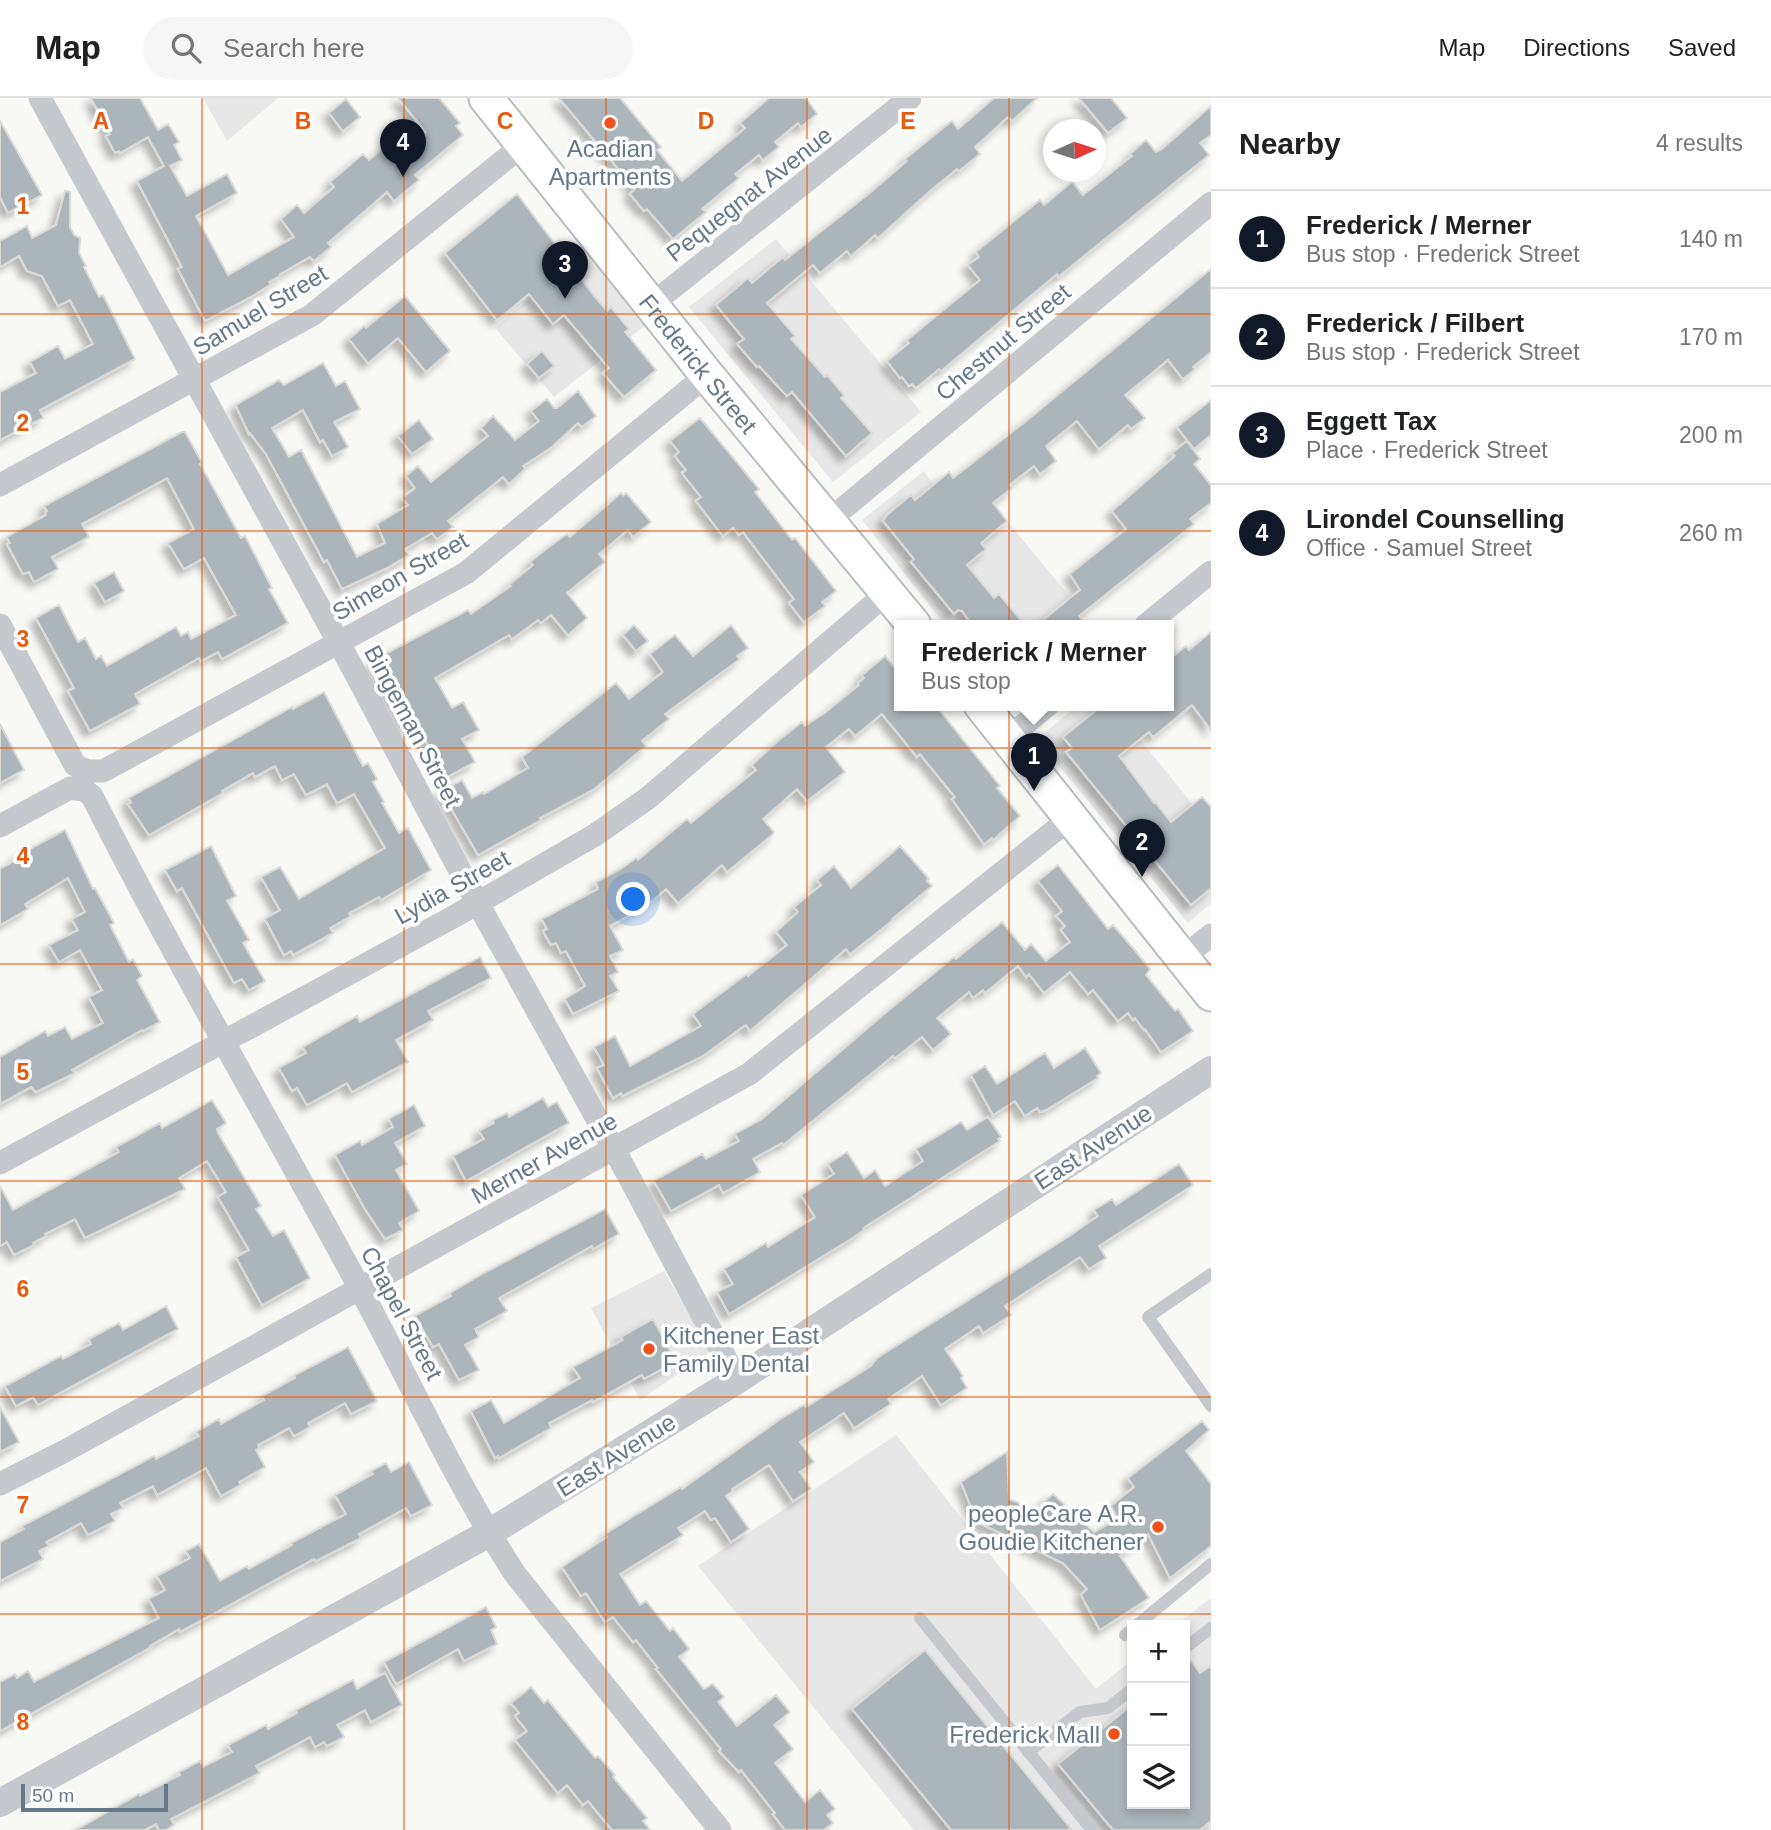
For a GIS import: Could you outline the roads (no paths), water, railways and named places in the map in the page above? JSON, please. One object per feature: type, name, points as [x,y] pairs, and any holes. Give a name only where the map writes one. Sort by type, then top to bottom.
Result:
[{"type":"main road","name":"Frederick Street","points":[[486,98],[910,620]]},
{"type":"main road","points":[[986,711],[1211,994]]},
{"type":"street","name":"Bingeman Street","points":[[40,98],[478,904],[615,1150],[737,1380]]},
{"type":"street","name":"Pequegnat Avenue","points":[[652,304],[910,98]]},
{"type":"street","name":"Samuel Street","points":[[0,485],[194,380],[329,302],[523,145]]},
{"type":"street","name":"Chestnut Street","points":[[828,521],[1211,203]]},
{"type":"street","name":"Simeon Street","points":[[0,826],[466,573],[708,374]]},
{"type":"street","points":[[1152,620],[1211,572]]},
{"type":"street","name":"Lydia Street","points":[[0,1163],[478,904],[595,835],[648,798],[887,593]]},
{"type":"street","name":"Chapel Street","points":[[0,625],[224,1043],[360,1288],[489,1533],[515,1574],[720,1830]]},
{"type":"street","points":[[1008,738],[1041,711]]},
{"type":"street","name":"Merner Avenue","points":[[0,1484],[615,1150],[749,1074],[1072,817]]},
{"type":"street","points":[[1183,957],[1211,934]]},
{"type":"street","name":"East Avenue","points":[[0,1803],[489,1533],[737,1380],[1211,1070]]},
{"type":"lane","points":[[1211,1274],[1148,1317],[1211,1406]]},
{"type":"lane","points":[[1142,1620],[1211,1564]]},
{"type":"lane","points":[[920,1618],[1092,1830]]},
{"type":"lane","points":[[1190,1644],[1211,1628]]},
{"type":"lane","points":[[1028,1752],[1080,1712],[1108,1708],[1127,1693]]},
{"type":"place","name":"Acadian Apartments","points":[[610,123]]},
{"type":"place","name":"Lirondel Counselling","points":[[403,177]]},
{"type":"place","name":"Eggett Tax","points":[[565,299]]},
{"type":"place","name":"Frederick / Merner","points":[[1034,791]]},
{"type":"place","name":"Frederick / Filbert","points":[[1142,877]]},
{"type":"place","name":"Kitchener East Family Dental","points":[[649,1349]]},
{"type":"place","name":"peopleCare A.R. Goudie Kitchener","points":[[1158,1527]]},
{"type":"place","name":"Frederick Mall","points":[[1114,1734]]}]
